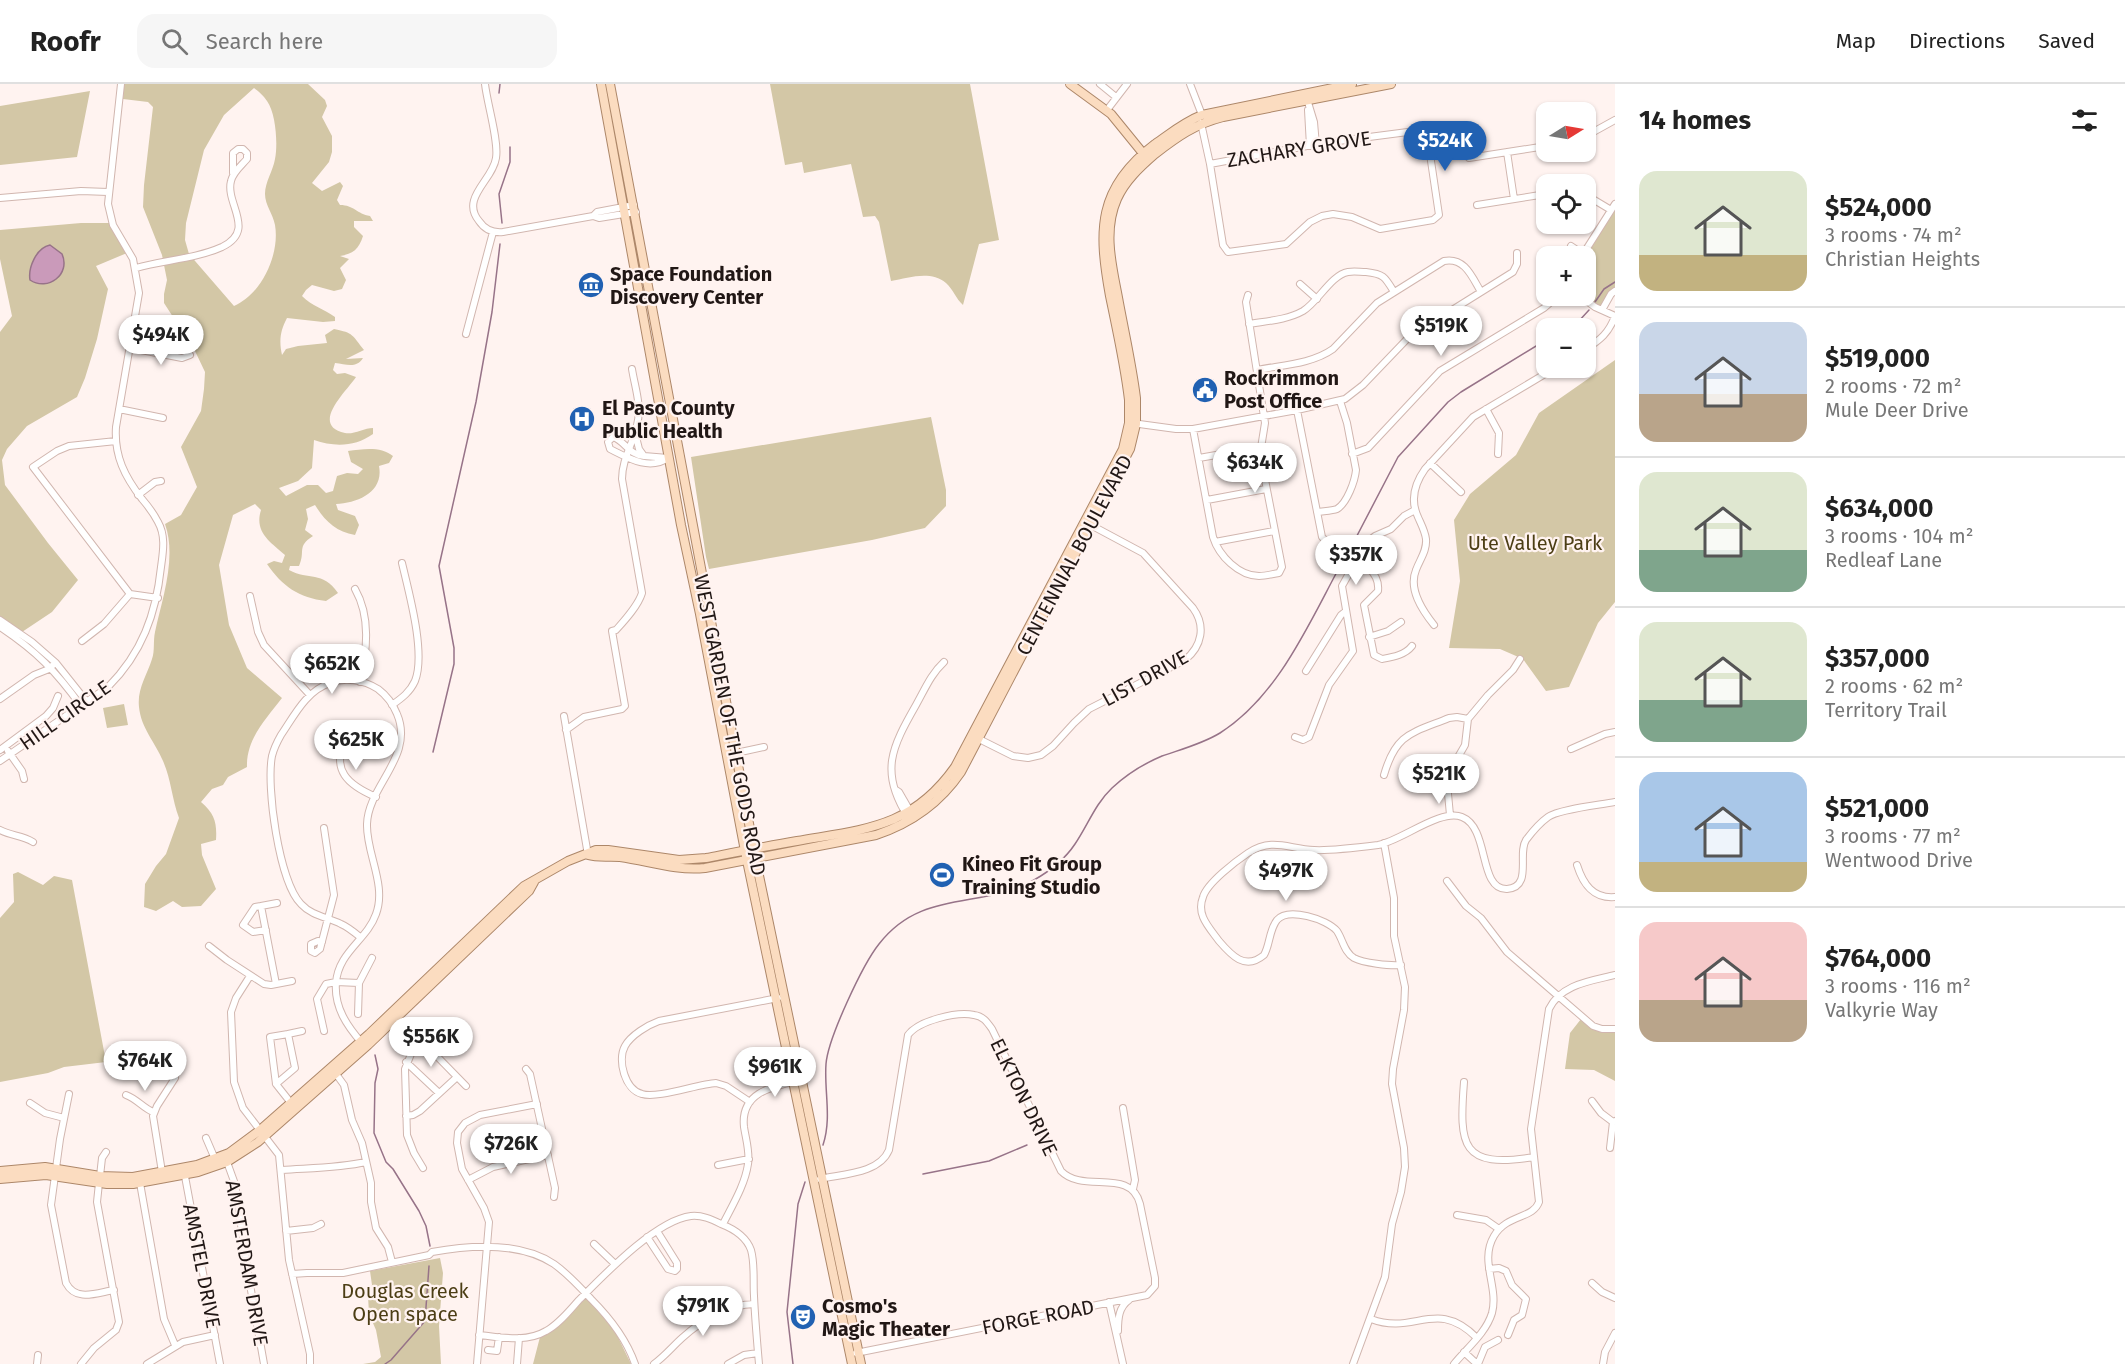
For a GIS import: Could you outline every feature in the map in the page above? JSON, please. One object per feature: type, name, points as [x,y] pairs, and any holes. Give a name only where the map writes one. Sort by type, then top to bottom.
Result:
[{"type":"main road","name":"WEST GARDEN OF THE GODS ROAD","points":[[601,84],[668,458],[746,860],[852,1364]]},
{"type":"main road","name":"WEST GARDEN OF THE GODS ROAD","points":[[610,84],[754,849],[861,1364]]},
{"type":"main road","points":[[1070,84],[1107,110],[1146,157]]},
{"type":"main road","name":"CENTENNIAL BOULEVARD","points":[[1306,97],[1352,84]]},
{"type":"main road","name":"CENTENNIAL BOULEVARD","points":[[588,855],[622,857],[683,869],[705,868],[876,835],[910,816],[946,779],[975,737],[1019,661],[1089,523],[1123,449],[1132,423],[1102,238],[1105,214],[1113,192],[1123,175],[1179,126],[1201,119],[1306,97],[1391,84]]},
{"type":"main road","name":"CENTENNIAL BOULEVARD","points":[[975,737],[1038,610],[1089,523]]},
{"type":"main road","points":[[1019,661],[1038,621],[1038,610]]},
{"type":"main road","points":[[700,614],[707,620],[717,675],[723,687]]},
{"type":"main road","name":"CENTENNIAL BOULEVARD","points":[[0,1171],[10,1165],[100,1179],[121,1185],[140,1183],[184,1171],[229,1153],[263,1133],[336,1074],[365,1044],[369,1034],[525,886],[560,864],[596,850],[615,850],[679,860],[875,827],[910,816]]},
{"type":"main road","name":"CENTENNIAL BOULEVARD","points":[[100,1179],[212,1168],[227,1162],[249,1148],[291,1103],[389,1026],[529,891],[534,882]]},
{"type":"main road","name":"CENTENNIAL BOULEVARD","points":[[0,1179],[55,1171]]},
{"type":"street","name":"HILL CIRCLE","points":[[0,761],[108,687],[122,673],[149,628],[158,598],[163,535],[155,516],[138,495],[122,468],[116,441],[119,409],[139,300],[136,268],[130,252],[113,225],[109,211],[108,192],[121,84]]},
{"type":"street","points":[[484,84],[497,155],[493,167],[476,194],[473,207],[479,221],[486,229],[503,232],[593,216],[597,212],[635,208]]},
{"type":"street","points":[[1100,84],[1116,97]]},
{"type":"street","points":[[1107,110],[1127,84]]},
{"type":"street","points":[[1191,84],[1210,164]]},
{"type":"street","points":[[1306,97],[1314,122],[1313,146]]},
{"type":"street","points":[[1596,132],[1615,120]]},
{"type":"street","name":"ZACHARY GROVE","points":[[1421,130],[1427,134],[1438,218],[1380,229],[1352,217],[1333,214],[1310,222],[1286,244],[1230,252],[1226,251],[1223,245],[1210,164],[1421,130]]},
{"type":"street","points":[[1469,158],[1536,148]]},
{"type":"street","points":[[1506,152],[1514,199]]},
{"type":"street","points":[[136,268],[174,261],[229,242],[239,225],[237,209],[230,191],[233,173]]},
{"type":"street","points":[[0,198],[81,191],[108,192]]},
{"type":"street","points":[[1477,205],[1536,196]]},
{"type":"street","points":[[1589,246],[1613,207],[1596,199]]},
{"type":"street","points":[[466,334],[493,232]]},
{"type":"street","points":[[1132,423],[1193,429],[1298,411],[1340,401],[1356,392],[1409,337],[1513,272],[1517,264],[1516,253]]},
{"type":"street","points":[[1257,370],[1325,355],[1374,305],[1441,263],[1451,260],[1464,265],[1481,292]]},
{"type":"street","points":[[1249,324],[1291,316],[1304,310],[1340,274],[1351,271],[1380,274],[1385,277],[1394,292]]},
{"type":"street","points":[[1300,284],[1317,299]]},
{"type":"street","points":[[1602,310],[1615,291]]},
{"type":"street","points":[[1193,429],[1215,542],[1221,553],[1242,572],[1257,576],[1279,573],[1282,567],[1260,454],[1265,428],[1246,302],[1248,295]]},
{"type":"street","points":[[1352,454],[1368,448],[1440,371],[1546,306]]},
{"type":"street","points":[[1596,306],[1615,316],[1610,328],[1596,342]]},
{"type":"street","points":[[131,348],[182,358],[190,355]]},
{"type":"street","points":[[566,730],[584,717],[619,710],[625,706],[612,631],[618,628],[642,593],[622,484],[622,468],[638,423],[639,406],[632,369]]},
{"type":"street","points":[[1434,625],[1418,600],[1414,585],[1415,572],[1423,555],[1426,541],[1415,510],[1416,484],[1430,463],[1470,420],[1538,378]]},
{"type":"street","points":[[1317,512],[1336,509],[1344,501],[1355,477],[1356,470],[1347,423],[1340,401]]},
{"type":"street","points":[[119,409],[163,418]]},
{"type":"street","points":[[1486,409],[1498,430],[1500,442],[1498,454]]},
{"type":"street","points":[[1298,411],[1322,537],[1330,546],[1368,567],[1378,584],[1378,591],[1364,605],[1374,655],[1378,658],[1396,656],[1408,651],[1412,646]]},
{"type":"street","points":[[635,433],[639,449],[644,456]]},
{"type":"street","points":[[116,441],[69,446],[33,467],[130,594],[158,598]]},
{"type":"street","points":[[1198,458],[1261,447]]},
{"type":"street","points":[[627,453],[640,462],[649,464],[661,463],[668,458]]},
{"type":"street","points":[[627,453],[668,458]]},
{"type":"street","points":[[1430,463],[1461,492]]},
{"type":"street","points":[[138,495],[155,482],[161,481]]},
{"type":"street","points":[[1207,500],[1266,489]]},
{"type":"street","points":[[1295,737],[1303,740],[1309,737],[1329,685],[1353,651],[1342,586],[1351,557],[1371,539],[1391,529],[1404,516],[1415,510]]},
{"type":"street","name":"LIST DRIVE","points":[[975,737],[1013,756],[1028,758],[1041,755],[1053,747],[1089,709],[1185,660],[1196,648],[1201,629],[1193,608],[1143,553],[1089,523]]},
{"type":"street","points":[[1215,542],[1274,531]]},
{"type":"street","points":[[392,705],[412,686],[418,666],[415,621],[402,563]]},
{"type":"street","points":[[355,589],[363,606],[366,643],[360,682]]},
{"type":"street","points":[[82,641],[104,624],[130,594]]},
{"type":"street","points":[[250,596],[258,632],[264,645],[310,695]]},
{"type":"street","points":[[1306,671],[1341,615],[1346,611]]},
{"type":"street","points":[[0,620],[32,642],[54,665],[84,704]]},
{"type":"street","points":[[1369,637],[1388,631],[1401,622]]},
{"type":"street","points":[[0,627],[54,665]]},
{"type":"street","points":[[1450,815],[1447,783],[1450,771],[1463,748],[1468,719],[1488,695],[1514,670],[1520,659]]},
{"type":"street","points":[[910,816],[899,792],[895,789],[891,771],[895,744],[932,675],[944,662]]},
{"type":"street","points":[[0,699],[34,675],[54,665]]},
{"type":"street","points":[[360,937],[344,925],[310,912],[295,897],[289,883],[273,816],[271,771],[273,753],[280,738],[310,695],[319,688],[336,681],[360,682],[377,689],[392,705],[400,724],[400,742],[395,760],[376,797],[367,825],[379,903],[373,921],[344,958],[336,982],[336,997],[346,1023],[365,1044]]},
{"type":"street","name":"HILL CIRCLE","points":[[2,748],[46,717],[58,696]]},
{"type":"street","points":[[564,716],[588,855]]},
{"type":"street","points":[[1384,775],[1395,748],[1403,738],[1449,718],[1468,719]]},
{"type":"street","points":[[1571,749],[1615,732]]},
{"type":"street","points":[[346,738],[341,749],[340,760],[345,776],[357,788],[376,797]]},
{"type":"street","points":[[736,753],[764,747]]},
{"type":"street","points":[[2,748],[10,753],[22,771],[24,779]]},
{"type":"street","points":[[1401,965],[1356,959],[1346,951],[1336,931],[1329,925],[1322,921],[1292,914],[1281,917],[1275,923],[1264,955],[1253,961],[1241,961],[1230,954],[1204,920],[1201,906],[1204,893],[1245,855],[1266,845],[1286,844],[1316,850],[1384,843],[1450,815],[1462,817],[1473,825],[1484,854],[1490,880],[1506,889],[1521,881],[1524,872],[1522,851],[1525,843],[1548,817],[1557,813],[1615,802]]},
{"type":"street","points":[[321,942],[329,919],[334,890],[324,828]]},
{"type":"street","points":[[0,830],[25,837],[33,842]]},
{"type":"street","points":[[1353,1364],[1385,1277],[1392,1224],[1406,1167],[1392,1083],[1392,1069],[1404,1004],[1404,982],[1394,936],[1394,898],[1384,843]]},
{"type":"street","points":[[1576,865],[1581,878],[1590,890],[1601,896],[1615,897]]},
{"type":"street","points":[[1447,881],[1466,906],[1481,918],[1504,949],[1558,997],[1593,1026],[1615,1029]]},
{"type":"street","points":[[266,930],[252,932],[243,925],[255,907],[277,903]]},
{"type":"street","points":[[261,906],[276,984]]},
{"type":"street","points":[[209,946],[264,984],[292,981]]},
{"type":"street","points":[[358,1014],[359,983],[372,958]]},
{"type":"street","points":[[1454,1364],[1489,1321],[1494,1304],[1488,1249],[1499,1229],[1513,1218],[1531,1213],[1538,1205],[1540,1198],[1531,1139],[1531,1123],[1551,1005],[1570,988],[1615,975]]},
{"type":"street","points":[[250,976],[236,998],[231,1012],[233,1077],[243,1108],[279,1155],[292,1274],[310,1354],[310,1364]]},
{"type":"street","points":[[324,1031],[317,999],[326,984],[359,983]]},
{"type":"street","points":[[750,1102],[726,1086],[717,1083],[640,1094],[627,1082],[622,1061],[623,1050],[629,1041],[648,1025],[659,1021],[784,997]]},
{"type":"street","name":"ELKTON DRIVE","points":[[813,1180],[872,1167],[883,1161],[887,1154],[905,1047],[910,1032],[924,1023],[971,1014],[988,1022],[992,1029],[1061,1172],[1076,1181],[1121,1184],[1133,1189]]},
{"type":"street","points":[[408,1024],[466,1086]]},
{"type":"street","points":[[423,1168],[410,1145],[406,1130],[405,1069],[406,1062],[414,1051],[437,1027]]},
{"type":"street","points":[[291,1103],[276,1084],[270,1037],[302,1031]]},
{"type":"street","points":[[276,1084],[295,1068],[288,1034]]},
{"type":"street","points":[[397,1034],[414,1051]]},
{"type":"street","points":[[406,1062],[439,1093]]},
{"type":"street","points":[[526,1069],[530,1074],[537,1104],[555,1188],[554,1197]]},
{"type":"street","points":[[336,1074],[344,1085],[352,1120],[361,1139],[371,1183],[371,1202],[376,1227],[388,1247],[392,1262]]},
{"type":"street","points":[[406,1116],[416,1114],[457,1077]]},
{"type":"street","points":[[162,1172],[153,1112],[175,1078]]},
{"type":"street","points":[[723,1224],[744,1177],[748,1159],[744,1116],[750,1102],[767,1088],[801,1080]]},
{"type":"street","points":[[1464,1082],[1462,1116],[1470,1150],[1479,1157],[1487,1159],[1534,1157]]},
{"type":"street","points":[[69,1094],[51,1205],[66,1283],[75,1294],[85,1296],[114,1290]]},
{"type":"street","points":[[126,1095],[153,1112]]},
{"type":"street","points":[[1592,1101],[1601,1113],[1614,1122],[1610,1148]]},
{"type":"street","points":[[30,1103],[45,1113],[64,1118]]},
{"type":"street","points":[[477,1364],[478,1301],[489,1222],[462,1169],[457,1143],[461,1127],[469,1120],[480,1115],[537,1104]]},
{"type":"street","points":[[1123,1108],[1135,1180],[1133,1189]]},
{"type":"street","points":[[206,1138],[215,1159]]},
{"type":"street","points":[[81,1364],[94,1348],[118,1326],[119,1317],[97,1202],[102,1158],[106,1152]]},
{"type":"street","points":[[468,1180],[493,1167],[548,1155]]},
{"type":"street","points":[[718,1165],[748,1159]]},
{"type":"street","name":"AMSTERDAM DRIVE","points":[[227,1162],[236,1184],[264,1364]]},
{"type":"street","points":[[282,1170],[339,1167],[366,1162]]},
{"type":"street","name":"AMSTEL DRIVE","points":[[184,1171],[220,1364]]},
{"type":"street","points":[[140,1183],[164,1319],[175,1345]]},
{"type":"street","name":"FORGE ROAD","points":[[850,1355],[1147,1295],[1153,1290],[1155,1278],[1140,1200],[1133,1189]]},
{"type":"street","points":[[1457,1215],[1485,1220],[1499,1229]]},
{"type":"street","points":[[478,1335],[519,1338],[534,1336],[551,1329],[615,1264],[648,1237],[679,1219],[691,1216],[703,1217],[738,1232],[749,1246],[753,1260],[759,1364]]},
{"type":"street","points":[[286,1231],[313,1228],[321,1224]]},
{"type":"street","points":[[648,1237],[668,1269],[675,1271],[677,1263],[657,1232]]},
{"type":"street","points":[[594,1244],[615,1264]]},
{"type":"street","points":[[292,1274],[343,1273],[429,1255],[435,1251],[469,1247],[522,1251],[543,1258],[566,1273],[616,1326],[635,1364]]},
{"type":"street","points":[[53,1258],[61,1257]]},
{"type":"street","points":[[1489,1269],[1499,1268],[1506,1271],[1512,1285],[1526,1299],[1522,1315],[1514,1320],[1508,1335]]},
{"type":"street","points":[[1592,1282],[1602,1292],[1615,1298]]},
{"type":"street","points":[[1121,1352],[1119,1316],[1124,1304],[1132,1298]]},
{"type":"street","points":[[1109,1302],[1123,1364]]},
{"type":"street","points":[[654,1364],[681,1339],[707,1320],[734,1306],[754,1304]]},
{"type":"street","points":[[1371,1319],[1395,1325],[1430,1318],[1448,1318],[1465,1327],[1477,1338]]},
{"type":"street","points":[[1603,1364],[1605,1352],[1615,1333]]},
{"type":"street","points":[[147,1364],[175,1345],[215,1335]]},
{"type":"street","points":[[488,1350],[497,1351],[499,1337]]},
{"type":"street","points":[[517,1364],[519,1338]]},
{"type":"street","points":[[1464,1352],[1477,1364],[1485,1347],[1498,1340]]},
{"type":"street","points":[[728,1364],[744,1355],[758,1353]]},
{"type":"street","points":[[37,1364],[38,1355]]},
{"type":"green space","points":[[124,84],[308,84],[325,100],[327,106],[322,117],[332,136],[332,152],[329,162],[312,183],[322,191],[340,182],[343,186],[337,200],[340,205],[349,206],[370,216],[373,221],[354,221],[354,227],[363,236],[355,250],[340,256],[349,259],[340,268],[346,280],[342,289],[334,291],[312,285],[302,296],[335,317],[335,321],[287,318],[280,341],[281,350],[282,355],[286,349],[327,343],[325,335],[334,329],[352,335],[364,350],[346,359],[363,358],[354,365],[335,363],[333,370],[337,374],[345,373],[356,377],[334,407],[330,415],[330,423],[335,429],[345,433],[373,428],[373,434],[359,441],[344,444],[329,444],[314,440],[312,468],[298,481],[279,488],[286,496],[307,485],[318,485],[326,493],[333,491],[337,476],[347,473],[358,474],[363,469],[351,462],[348,451],[377,449],[393,456],[389,463],[379,466],[377,483],[368,494],[353,501],[336,504],[338,510],[355,516],[359,525],[355,535],[332,525],[315,505],[306,509],[308,519],[305,530],[313,536],[303,546],[299,566],[290,566],[289,570],[321,579],[332,586],[338,593],[326,601],[292,590],[267,564],[274,561],[282,563],[285,555],[265,536],[259,518],[261,510],[255,504],[233,515],[219,565],[229,625],[247,668],[282,698],[253,738],[247,767],[228,777],[223,785],[212,789],[201,802],[212,815],[216,829],[216,840],[201,844],[202,855],[216,889],[201,906],[182,907],[173,901],[156,911],[144,907],[145,884],[166,854],[179,818],[166,768],[142,722],[139,700],[153,656],[155,632],[167,578],[169,551],[165,524],[181,515],[197,487],[181,447],[201,411],[205,372],[195,351],[164,303],[167,280],[162,255],[143,207],[153,107],[148,102],[123,99]],"holes":[[[254,88],[270,106],[276,129],[275,159],[265,194],[275,225],[275,248],[261,283],[244,300],[234,306],[189,254],[185,240],[186,223],[204,150],[224,115]]]},
{"type":"green space","points":[[770,84],[970,84],[999,240],[979,244],[963,305],[951,288],[940,279],[919,276],[891,281],[879,222],[875,216],[863,217],[851,164],[804,173],[802,162],[785,165]]},
{"type":"green space","points":[[90,91],[77,157],[0,165],[0,106]]},
{"type":"green space","points":[[1615,209],[1615,288],[1602,307],[1596,303],[1596,246],[1591,246]]},
{"type":"green space","points":[[81,223],[110,223],[127,253],[96,266],[108,289],[97,339],[77,397],[27,426],[7,449],[2,460],[5,485],[78,580],[52,612],[22,632],[0,618],[0,332],[12,316],[0,259],[0,230]]},
{"type":"green space","name":"Ute Valley Park","points":[[1615,360],[1615,602],[1598,623],[1569,687],[1546,691],[1523,659],[1500,649],[1449,648],[1460,581],[1454,520],[1470,494],[1516,455],[1539,413],[1589,378],[1596,378],[1596,373]]},
{"type":"green space","points":[[931,417],[946,490],[946,506],[925,528],[872,540],[709,569],[691,457]]},
{"type":"green space","points":[[124,704],[128,725],[107,728],[103,708]]},
{"type":"green space","points":[[18,872],[43,885],[54,876],[72,880],[106,1062],[64,1067],[48,1073],[0,1082],[0,918],[14,902],[13,874]]},
{"type":"green space","points":[[1581,1019],[1615,1031],[1615,1081],[1594,1070],[1565,1069],[1570,1033]]},
{"type":"green space","name":"Douglas Creek Open space","points":[[440,1258],[443,1273],[439,1326],[441,1364],[363,1364],[375,1362],[381,1357],[376,1330],[369,1314],[368,1296],[372,1285],[370,1271]]},
{"type":"green space","points":[[586,1298],[614,1329],[631,1364],[533,1364],[540,1337],[559,1325]]},
{"type":"shaded area","points":[[50,245],[62,254],[64,261],[61,274],[44,284],[30,280],[32,264],[37,254]]},
{"type":"waterway","points":[[499,93],[500,84]]},
{"type":"waterway","points":[[502,223],[499,194],[510,162],[510,147]]},
{"type":"waterway","points":[[433,752],[454,664],[454,648],[439,566],[476,402],[492,312],[500,244]]},
{"type":"waterway","points":[[1596,301],[1604,289],[1615,282]]},
{"type":"waterway","points":[[1582,318],[1589,310]]},
{"type":"waterway","points":[[1348,553],[1398,457],[1448,402],[1536,346]]},
{"type":"waterway","points":[[823,1145],[827,1125],[826,1064],[828,1052],[847,1002],[879,944],[896,926],[933,907],[994,895],[1034,880],[1067,855],[1101,801],[1123,778],[1155,759],[1213,737],[1241,717],[1260,698],[1293,653],[1345,557]]},
{"type":"waterway","points":[[375,1055],[378,1069],[375,1083],[374,1133],[386,1162],[393,1169],[419,1211],[426,1226],[430,1246]]},
{"type":"waterway","points":[[923,1174],[989,1161],[1027,1145]]},
{"type":"waterway","points":[[793,1364],[787,1312],[798,1204],[805,1182]]},
{"type":"waterway","points":[[385,1364],[425,1321],[429,1266]]},
{"type":"place","name":"Space Foundation Discovery Center","points":[[591,285]]},
{"type":"place","name":"Rockrimmon Post Office","points":[[1205,390]]},
{"type":"place","name":"El Paso County Public Health","points":[[582,419]]},
{"type":"place","name":"Kineo Fit Group Training Studio","points":[[942,875]]},
{"type":"place","name":"Cosmo's Magic Theater","points":[[803,1317]]}]
